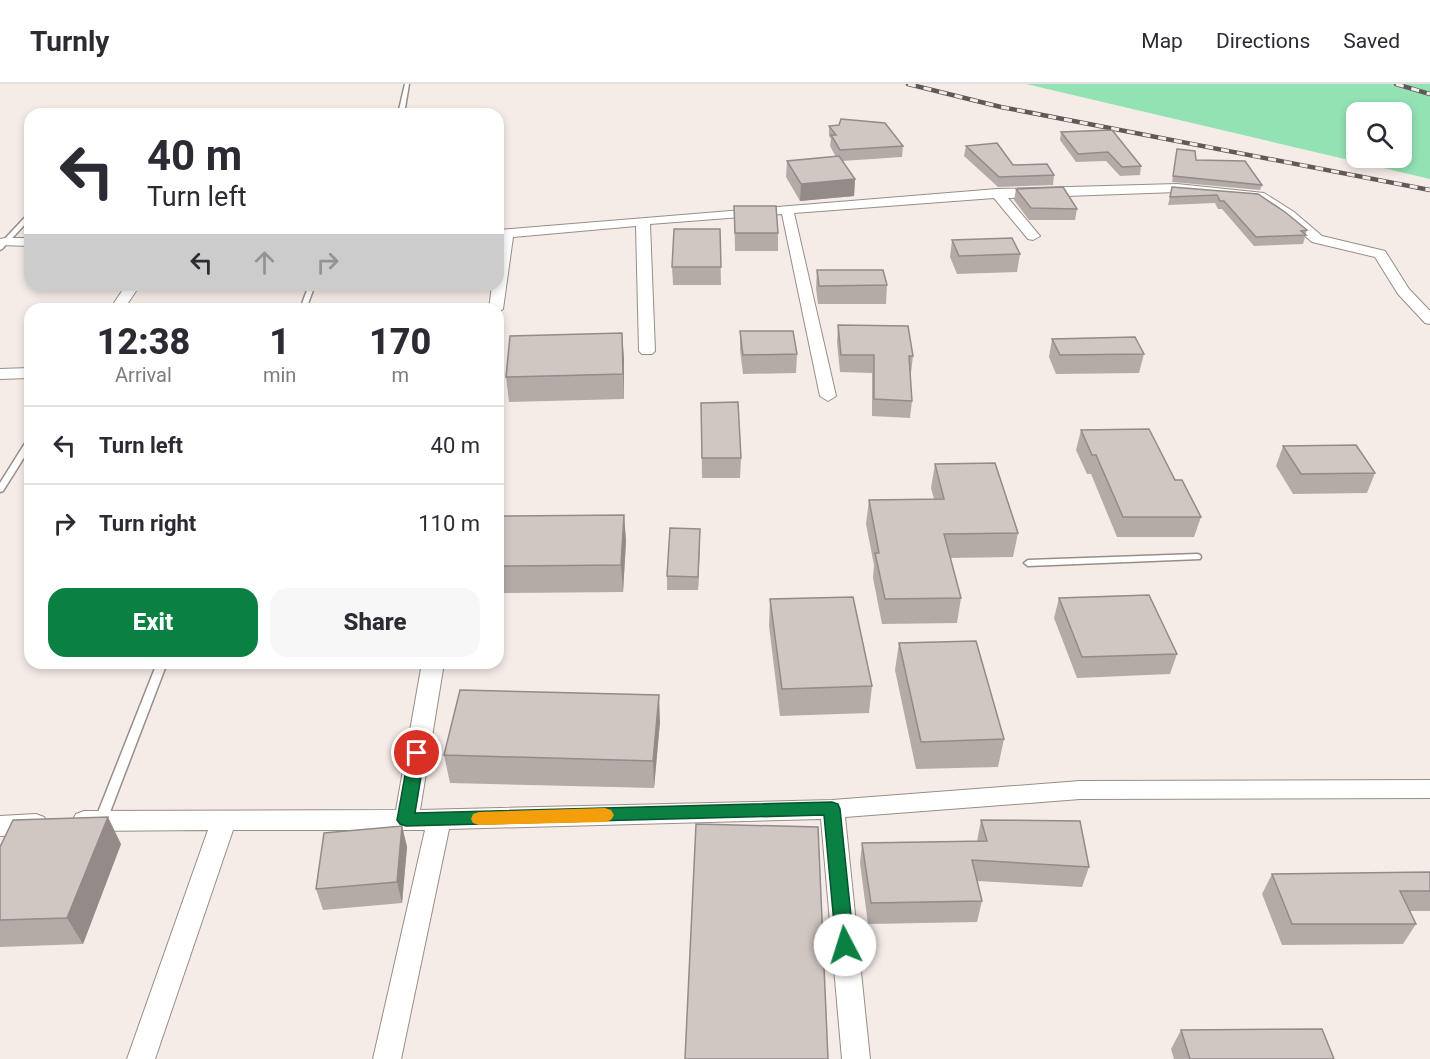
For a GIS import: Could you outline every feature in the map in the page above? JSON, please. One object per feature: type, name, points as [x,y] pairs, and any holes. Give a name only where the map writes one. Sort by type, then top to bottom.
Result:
[{"type":"street","points":[[504,234],[643,220],[997,193],[1177,188],[1258,196],[1282,210],[1317,239],[1380,254],[1403,291],[1430,320]]},
{"type":"street","points":[[997,193],[1033,236]]},
{"type":"street","points":[[787,209],[828,396]]},
{"type":"street","points":[[643,220],[646,351]]},
{"type":"street","points":[[3,245],[24,243]]},
{"type":"street","points":[[0,374],[24,373]]},
{"type":"street","points":[[406,820],[433,669]]},
{"type":"street","points":[[2,829],[101,821],[439,820],[832,809],[1080,790],[1430,789]]},
{"type":"street","points":[[832,809],[856,1059]]},
{"type":"street","points":[[141,1059],[224,820]]},
{"type":"street","points":[[387,1059],[439,820]]},
{"type":"lane","points":[[401,108],[407,84]]},
{"type":"lane","points":[[3,245],[24,221]]},
{"type":"lane","points":[[0,489],[24,451]]},
{"type":"lane","points":[[1028,563],[1197,557]]},
{"type":"lane","points":[[101,821],[160,669]]},
{"type":"green space","points":[[1026,84],[1430,84],[1430,179],[1383,168],[1412,168],[1412,102],[1346,102],[1346,159]]},
{"type":"building","points":[[841,119],[885,123],[903,146],[840,150],[831,135],[836,135],[829,126],[839,125]]},
{"type":"building","points":[[1112,130],[1141,166],[1122,167],[1108,152],[1078,154],[1061,132]]},
{"type":"building","points":[[997,143],[1013,165],[1047,164],[1054,175],[999,177],[966,146]]},
{"type":"building","points":[[1177,149],[1195,151],[1196,160],[1245,161],[1262,185],[1173,176]]},
{"type":"building","points":[[839,156],[855,179],[801,184],[787,161]]},
{"type":"building","points":[[1063,187],[1077,209],[1031,208],[1016,189]]},
{"type":"building","points":[[1172,187],[1258,194],[1307,230],[1301,231],[1306,235],[1256,237],[1224,201],[1220,201],[1217,195],[1170,197]]},
{"type":"building","points":[[734,206],[776,206],[778,233],[735,233]]},
{"type":"building","points":[[674,229],[720,229],[721,267],[672,267]]},
{"type":"building","points":[[1012,238],[1020,254],[959,256],[952,240]]},
{"type":"building","points":[[817,270],[883,270],[887,285],[819,286]]},
{"type":"building","points":[[838,325],[908,326],[913,356],[909,356],[912,401],[874,399],[874,355],[841,355]]},
{"type":"building","points":[[740,331],[793,331],[797,354],[743,355]]},
{"type":"building","points":[[622,333],[623,374],[506,377],[510,336]]},
{"type":"building","points":[[1135,337],[1144,354],[1060,355],[1052,339]]},
{"type":"building","points":[[738,402],[741,458],[702,458],[701,403]]},
{"type":"building","points":[[1149,429],[1175,480],[1182,480],[1201,517],[1123,517],[1096,455],[1092,455],[1081,430]]},
{"type":"building","points":[[1356,445],[1375,473],[1301,474],[1283,446]]},
{"type":"building","points":[[995,463],[1018,533],[944,534],[961,598],[885,599],[875,553],[879,553],[869,500],[944,499],[935,464]]},
{"type":"building","points":[[624,515],[621,565],[504,566],[504,516]]},
{"type":"building","points":[[670,528],[700,529],[698,577],[667,576]]},
{"type":"building","points":[[1149,595],[1177,654],[1082,657],[1059,598]]},
{"type":"building","points":[[853,597],[872,686],[782,689],[770,599]]},
{"type":"building","points":[[976,641],[1004,739],[921,742],[899,643]]},
{"type":"building","points":[[460,690],[659,695],[653,761],[444,755]]},
{"type":"building","points":[[108,817],[67,918],[0,920],[0,847],[13,820]]},
{"type":"building","points":[[981,820],[1080,821],[1089,867],[972,860],[982,901],[871,903],[862,843],[987,841]]},
{"type":"building","points":[[696,824],[818,827],[828,1059],[685,1059]]},
{"type":"building","points":[[402,826],[397,882],[316,889],[324,833]]},
{"type":"building","points":[[1430,872],[1430,891],[1400,891],[1416,924],[1292,924],[1272,874]]},
{"type":"building","points":[[1322,1029],[1334,1059],[1190,1059],[1181,1030]]},
{"type":"railway","points":[[908,84],[1001,107],[1430,190]]},
{"type":"railway","points":[[1396,84],[1430,94]]},
{"type":"slow traffic","points":[[479,819],[605,815]]},
{"type":"route","points":[[417,753],[406,820],[832,809],[845,945]]}]
